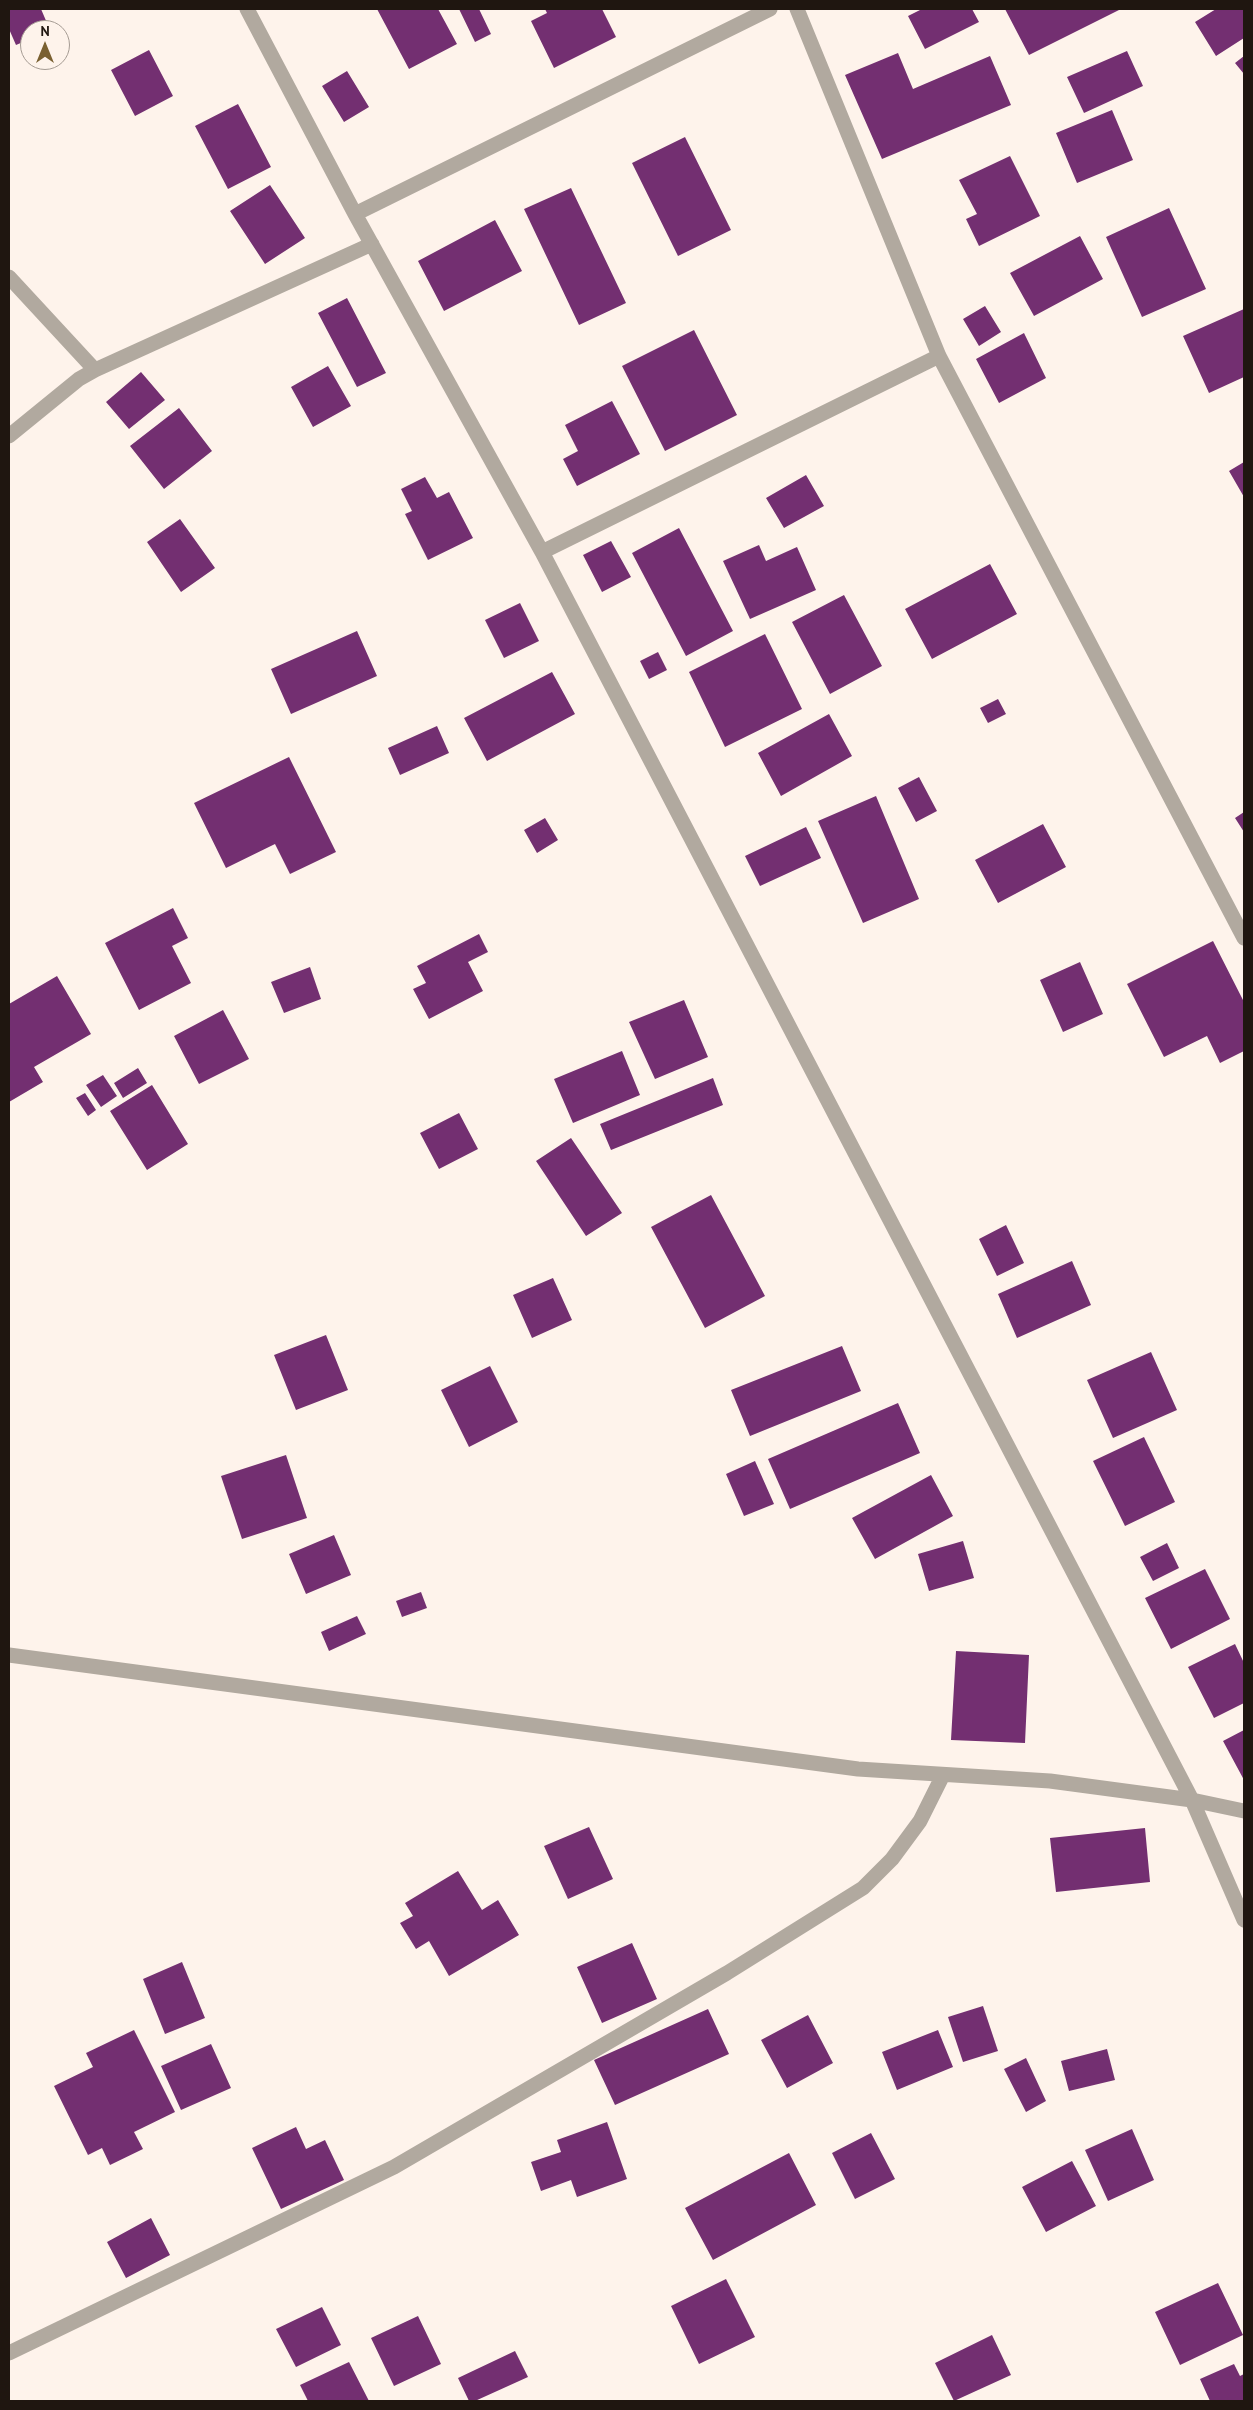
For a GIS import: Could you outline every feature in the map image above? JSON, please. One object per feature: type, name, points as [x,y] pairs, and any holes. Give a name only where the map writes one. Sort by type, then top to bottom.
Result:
[{"type":"street","points":[[247,9],[355,214],[542,552],[1192,1800],[1244,1920]]},
{"type":"street","points":[[355,214],[770,9]]},
{"type":"street","points":[[797,9],[938,356],[1244,938]]},
{"type":"street","points":[[9,436],[79,379],[95,370],[372,244]]},
{"type":"street","points":[[9,277],[95,370]]},
{"type":"street","points":[[542,552],[938,356]]},
{"type":"street","points":[[9,1655],[858,1769],[1050,1781],[1192,1800],[1244,1811]]},
{"type":"street","points":[[9,2352],[394,2168],[728,1973],[863,1888],[892,1859],[920,1821],[943,1774]]},
{"type":"building","points":[[9,9],[41,9],[46,20],[20,20],[20,43],[16,45],[9,29]]},
{"type":"building","points":[[377,9],[438,9],[457,44],[409,69]]},
{"type":"building","points":[[459,9],[479,9],[491,34],[475,42]]},
{"type":"building","points":[[545,9],[602,9],[616,37],[554,68],[531,21],[547,13]]},
{"type":"building","points":[[922,9],[972,9],[979,22],[925,49],[908,16]]},
{"type":"building","points":[[1005,9],[1121,9],[1029,55]]},
{"type":"building","points":[[1216,9],[1244,9],[1244,38],[1216,56],[1195,22]]},
{"type":"building","points":[[149,50],[173,96],[135,116],[111,70]]},
{"type":"building","points":[[1127,51],[1143,86],[1084,113],[1067,77]]},
{"type":"building","points":[[898,53],[913,89],[990,56],[1011,105],[882,159],[845,75]]},
{"type":"building","points":[[1244,56],[1244,74],[1235,63]]},
{"type":"building","points":[[347,71],[369,107],[344,122],[322,86]]},
{"type":"building","points":[[238,104],[271,167],[228,189],[195,126]]},
{"type":"building","points":[[1112,110],[1133,160],[1077,183],[1056,133]]},
{"type":"building","points":[[685,137],[731,230],[678,256],[632,163]]},
{"type":"building","points":[[1010,156],[1040,216],[979,246],[966,219],[977,214],[959,180]]},
{"type":"building","points":[[270,185],[305,238],[265,264],[230,211]]},
{"type":"building","points":[[571,188],[626,303],[579,325],[524,209]]},
{"type":"building","points":[[1169,208],[1206,289],[1142,317],[1106,237]]},
{"type":"building","points":[[495,220],[522,271],[444,311],[418,261]]},
{"type":"building","points":[[1080,236],[1103,279],[1034,316],[1010,273]]},
{"type":"building","points":[[347,298],[386,373],[357,387],[318,313]]},
{"type":"building","points":[[985,306],[1001,332],[979,346],[963,319]]},
{"type":"building","points":[[1244,309],[1244,377],[1209,393],[1183,336]]},
{"type":"building","points":[[694,330],[737,415],[665,451],[622,366]]},
{"type":"building","points":[[1024,333],[1046,378],[999,403],[976,359]]},
{"type":"building","points":[[328,366],[351,406],[313,427],[291,387]]},
{"type":"building","points":[[141,372],[165,400],[129,429],[106,402]]},
{"type":"building","points":[[612,401],[640,454],[577,486],[563,459],[578,451],[565,425]]},
{"type":"building","points":[[179,408],[212,451],[164,489],[130,446]]},
{"type":"building","points":[[1244,462],[1244,497],[1229,471]]},
{"type":"building","points":[[806,475],[824,506],[784,528],[766,498]]},
{"type":"building","points":[[425,477],[437,498],[449,492],[473,538],[428,560],[405,514],[412,511],[401,489]]},
{"type":"building","points":[[180,519],[215,568],[181,592],[147,542]]},
{"type":"building","points":[[679,528],[733,631],[686,656],[632,553]]},
{"type":"building","points":[[611,541],[631,577],[602,592],[583,555]]},
{"type":"building","points":[[759,545],[766,561],[797,547],[816,590],[750,619],[723,561]]},
{"type":"building","points":[[990,564],[1017,614],[932,659],[905,609]]},
{"type":"building","points":[[844,595],[882,666],[830,694],[792,622]]},
{"type":"building","points":[[520,603],[539,641],[504,658],[485,620]]},
{"type":"building","points":[[357,631],[377,676],[291,714],[271,669]]},
{"type":"building","points":[[765,634],[802,709],[725,747],[689,672]]},
{"type":"building","points":[[658,652],[667,670],[649,679],[640,661]]},
{"type":"building","points":[[552,672],[575,714],[487,761],[464,718]]},
{"type":"building","points":[[998,699],[1006,714],[988,723],[980,708]]},
{"type":"building","points":[[829,714],[852,756],[781,796],[758,753]]},
{"type":"building","points":[[437,726],[449,753],[400,775],[388,748]]},
{"type":"building","points":[[289,757],[336,852],[290,874],[275,844],[226,868],[194,803]]},
{"type":"building","points":[[919,777],[937,811],[916,822],[898,788]]},
{"type":"building","points":[[876,796],[919,899],[863,923],[818,821]]},
{"type":"building","points":[[1244,812],[1244,832],[1235,818]]},
{"type":"building","points":[[545,818],[558,840],[537,853],[524,830]]},
{"type":"building","points":[[1043,824],[1066,867],[998,903],[975,860]]},
{"type":"building","points":[[806,827],[821,858],[760,886],[745,856]]},
{"type":"building","points":[[173,908],[188,938],[172,946],[191,983],[139,1010],[105,943]]},
{"type":"building","points":[[479,934],[488,952],[468,962],[483,991],[429,1019],[413,989],[426,983],[417,966]]},
{"type":"building","points":[[1213,941],[1244,1002],[1244,1051],[1220,1063],[1207,1036],[1164,1057],[1127,984]]},
{"type":"building","points":[[1080,962],[1103,1014],[1063,1032],[1040,980]]},
{"type":"building","points":[[310,967],[321,999],[284,1013],[271,982]]},
{"type":"building","points":[[57,976],[91,1034],[34,1067],[43,1082],[9,1102],[9,1004]]},
{"type":"building","points":[[684,1000],[708,1057],[655,1079],[629,1022]]},
{"type":"building","points":[[223,1010],[249,1059],[199,1084],[174,1036]]},
{"type":"building","points":[[622,1051],[640,1095],[573,1123],[554,1079]]},
{"type":"building","points":[[138,1068],[147,1083],[123,1098],[114,1083]]},
{"type":"building","points":[[103,1075],[117,1096],[101,1107],[86,1085]]},
{"type":"building","points":[[713,1078],[723,1105],[611,1150],[600,1124]]},
{"type":"building","points":[[152,1085],[188,1144],[147,1170],[110,1111]]},
{"type":"building","points":[[85,1093],[96,1110],[88,1116],[76,1098]]},
{"type":"building","points":[[459,1113],[478,1149],[439,1169],[420,1133]]},
{"type":"building","points":[[571,1138],[622,1213],[586,1236],[536,1161]]},
{"type":"building","points":[[711,1195],[765,1296],[705,1328],[651,1227]]},
{"type":"building","points":[[1006,1225],[1024,1263],[997,1276],[979,1239]]},
{"type":"building","points":[[1072,1261],[1091,1305],[1017,1338],[998,1294]]},
{"type":"building","points":[[553,1278],[572,1320],[532,1338],[513,1295]]},
{"type":"building","points":[[326,1335],[348,1390],[296,1410],[274,1355]]},
{"type":"building","points":[[842,1346],[861,1391],[750,1436],[731,1390]]},
{"type":"building","points":[[1151,1352],[1177,1410],[1113,1438],[1087,1380]]},
{"type":"building","points":[[490,1366],[518,1422],[469,1447],[441,1390]]},
{"type":"building","points":[[898,1403],[920,1453],[790,1509],[768,1459]]},
{"type":"building","points":[[1144,1437],[1175,1502],[1125,1526],[1093,1461]]},
{"type":"building","points":[[286,1455],[307,1518],[242,1539],[221,1476]]},
{"type":"building","points":[[755,1461],[774,1504],[744,1516],[726,1474]]},
{"type":"building","points":[[931,1475],[953,1516],[875,1559],[852,1518]]},
{"type":"building","points":[[334,1535],[351,1575],[306,1594],[289,1554]]},
{"type":"building","points":[[963,1541],[974,1578],[929,1591],[918,1554]]},
{"type":"building","points":[[1167,1543],[1179,1568],[1153,1581],[1140,1557]]},
{"type":"building","points":[[1205,1569],[1230,1619],[1171,1649],[1145,1598]]},
{"type":"building","points":[[421,1592],[427,1608],[402,1617],[396,1601]]},
{"type":"building","points":[[357,1616],[366,1634],[329,1651],[321,1632]]},
{"type":"building","points":[[1235,1644],[1244,1663],[1244,1703],[1214,1718],[1188,1667]]},
{"type":"building","points":[[956,1651],[1029,1655],[1025,1743],[951,1740]]},
{"type":"building","points":[[1244,1730],[1244,1780],[1223,1741]]},
{"type":"building","points":[[589,1827],[613,1879],[568,1899],[544,1846]]},
{"type":"building","points":[[1145,1828],[1150,1882],[1056,1892],[1050,1838]]},
{"type":"building","points":[[458,1871],[482,1910],[498,1900],[519,1935],[449,1976],[429,1941],[416,1949],[400,1923],[413,1916],[405,1903]]},
{"type":"building","points":[[632,1943],[657,1999],[602,2023],[577,1967]]},
{"type":"building","points":[[182,1962],[205,2018],[165,2034],[143,1979]]},
{"type":"building","points":[[983,2006],[998,2051],[963,2062],[948,2017]]},
{"type":"building","points":[[708,2009],[729,2054],[615,2105],[594,2060]]},
{"type":"building","points":[[808,2015],[833,2063],[787,2088],[761,2040]]},
{"type":"building","points":[[134,2030],[175,2112],[134,2132],[143,2149],[110,2165],[102,2148],[88,2155],[54,2086],[93,2067],[86,2053]]},
{"type":"building","points":[[938,2030],[953,2067],[897,2090],[882,2052]]},
{"type":"building","points":[[211,2044],[231,2088],[181,2110],[161,2066]]},
{"type":"building","points":[[1107,2049],[1115,2080],[1069,2091],[1061,2061]]},
{"type":"building","points":[[1026,2058],[1046,2101],[1026,2112],[1004,2069]]},
{"type":"building","points":[[607,2122],[627,2179],[577,2197],[571,2180],[541,2191],[531,2162],[561,2152],[557,2140]]},
{"type":"building","points":[[296,2127],[306,2149],[325,2140],[344,2180],[281,2209],[252,2148]]},
{"type":"building","points":[[1132,2129],[1154,2180],[1108,2201],[1085,2150]]},
{"type":"building","points":[[871,2133],[895,2179],[855,2199],[832,2153]]},
{"type":"building","points":[[789,2153],[816,2205],[713,2260],[685,2208]]},
{"type":"building","points":[[1072,2161],[1096,2206],[1046,2232],[1022,2187]]},
{"type":"building","points":[[151,2218],[170,2255],[126,2278],[107,2242]]},
{"type":"building","points":[[726,2279],[755,2337],[699,2364],[671,2306]]},
{"type":"building","points":[[1218,2283],[1243,2335],[1180,2365],[1155,2312]]},
{"type":"building","points":[[322,2307],[341,2345],[296,2367],[276,2329]]},
{"type":"building","points":[[418,2316],[441,2364],[394,2386],[371,2338]]},
{"type":"building","points":[[992,2335],[1011,2375],[954,2401],[935,2363]]},
{"type":"building","points":[[515,2351],[528,2377],[475,2401],[469,2401],[458,2378]]},
{"type":"building","points":[[349,2362],[369,2401],[308,2401],[300,2385]]},
{"type":"building","points":[[1234,2364],[1240,2376],[1244,2374],[1244,2401],[1210,2401],[1200,2379]]}]
